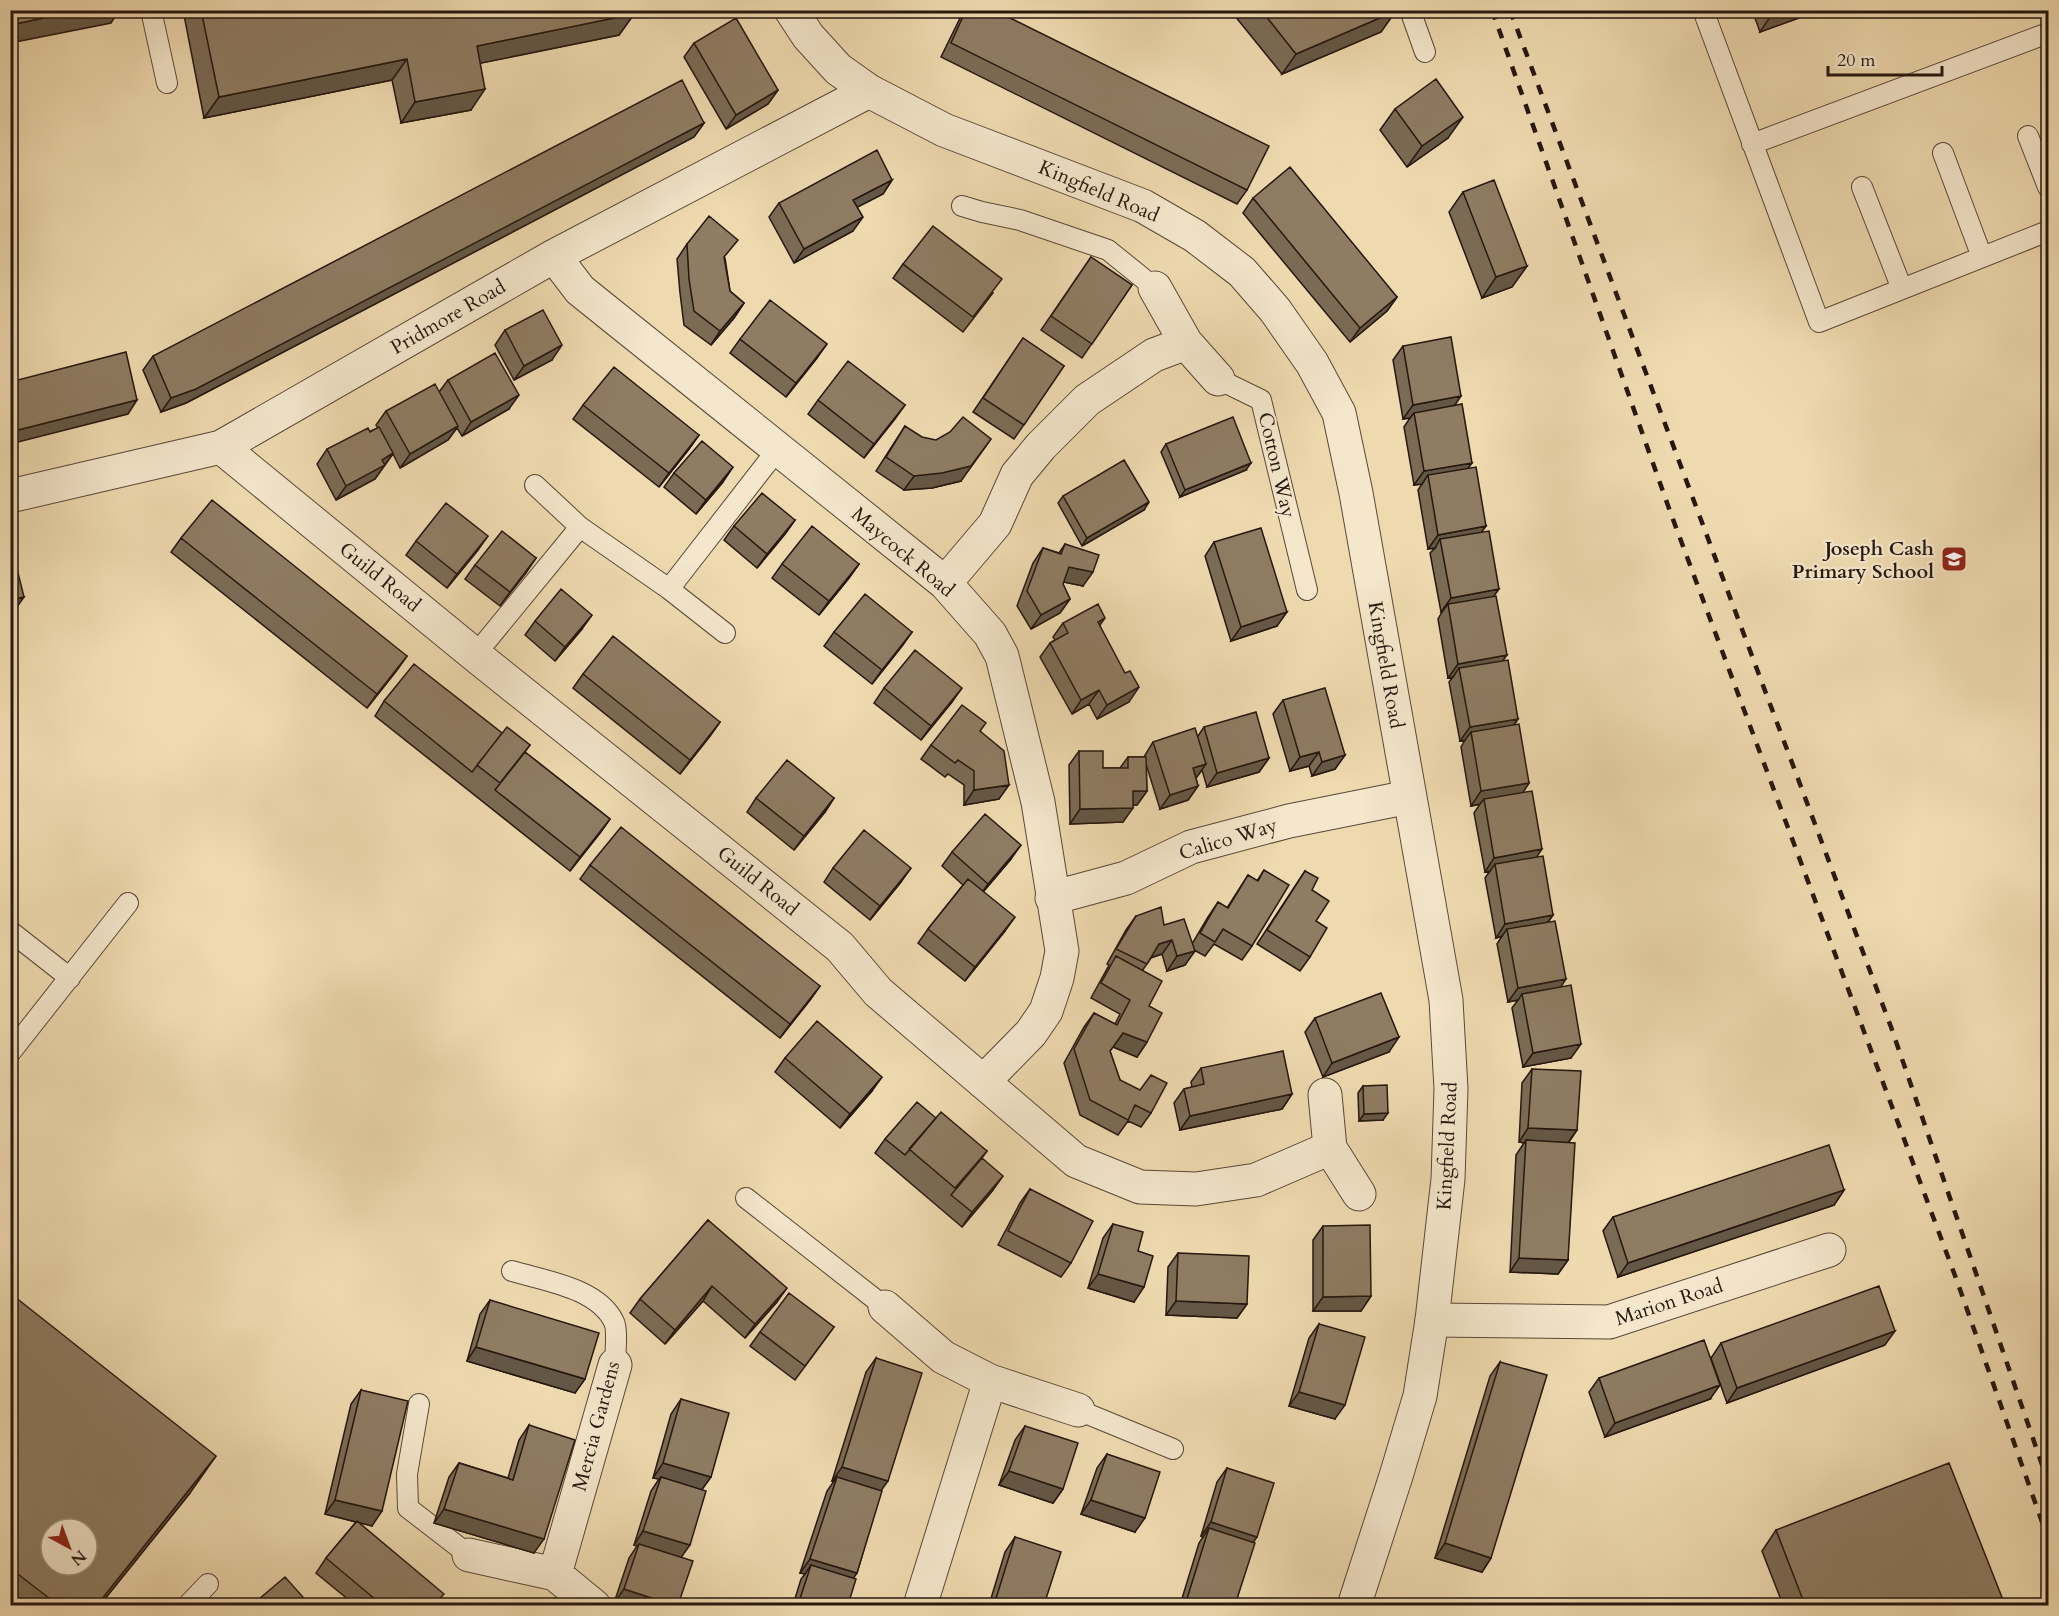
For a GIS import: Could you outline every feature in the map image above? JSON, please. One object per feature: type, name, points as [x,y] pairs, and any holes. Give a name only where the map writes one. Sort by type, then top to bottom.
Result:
[{"type":"street","name":"Kingfield Road","points":[[791,10],[808,36],[838,69],[869,91],[944,129],[1143,206],[1195,236],[1242,272],[1275,310],[1312,363],[1339,413],[1356,493],[1446,1000],[1451,1089],[1448,1179],[1432,1320],[1420,1396],[1354,1605]]},
{"type":"street","name":"Pridmore Road","points":[[10,496],[221,447],[554,256],[869,91]]},
{"type":"street","name":"Maycock Road","points":[[554,256],[580,290],[945,583],[990,634],[1002,656],[1038,802],[1062,951],[1057,978],[1046,1011],[1031,1033],[983,1082]]},
{"type":"street","name":"Cotton Way","points":[[1155,288],[1186,343],[1218,380]]},
{"type":"street","points":[[945,583],[995,524],[1017,475],[1041,446],[1087,400],[1155,355],[1186,343]]},
{"type":"street","name":"Guild Road","points":[[221,447],[474,655],[840,947],[878,992],[1076,1161],[1140,1187],[1196,1189],[1256,1180],[1330,1148]]},
{"type":"street","name":"Calico Way","points":[[1052,898],[1126,878],[1191,847],[1289,821],[1409,797]]},
{"type":"street","points":[[1325,1095],[1330,1148],[1359,1194]]},
{"type":"street","name":"Marion Road","points":[[1432,1320],[1609,1322],[1829,1251]]},
{"type":"street","points":[[885,1307],[943,1358],[990,1381],[1078,1410]]},
{"type":"street","name":"Mercia Gardens","points":[[555,1574],[615,1365]]},
{"type":"street","points":[[920,1605],[990,1381]]},
{"type":"street","points":[[469,1555],[555,1574],[594,1605]]},
{"type":"lane","points":[[151,10],[167,83]]},
{"type":"lane","points":[[1410,10],[1425,52]]},
{"type":"lane","points":[[1702,10],[1819,322],[2049,231]]},
{"type":"lane","points":[[1752,144],[2049,33]]},
{"type":"lane","points":[[2028,136],[2049,187]]},
{"type":"lane","points":[[1943,153],[1982,257]]},
{"type":"lane","points":[[1862,187],[1902,289]]},
{"type":"lane","name":"Cotton Way","points":[[962,206],[1020,220],[1108,250],[1155,288]]},
{"type":"lane","name":"Cotton Way","points":[[1218,380],[1262,400],[1307,590]]},
{"type":"lane","points":[[669,589],[777,450]]},
{"type":"lane","points":[[535,485],[580,527],[669,589],[725,633]]},
{"type":"lane","points":[[474,655],[580,527]]},
{"type":"lane","points":[[10,1053],[128,903]]},
{"type":"lane","points":[[10,931],[70,978]]},
{"type":"lane","points":[[746,1198],[885,1307]]},
{"type":"lane","name":"Mercia Gardens","points":[[512,1271],[587,1293],[615,1324],[615,1365]]},
{"type":"lane","points":[[419,1404],[407,1474],[408,1508],[469,1555]]},
{"type":"lane","points":[[1078,1410],[1173,1449]]},
{"type":"lane","points":[[187,1605],[208,1584]]},
{"type":"building","points":[[10,10],[82,10],[10,25]]},
{"type":"building","points":[[201,10],[633,10],[634,14],[477,46],[485,89],[415,102],[407,59],[219,97]]},
{"type":"building","points":[[966,10],[994,10],[1269,146],[1247,190],[951,43]]},
{"type":"building","points":[[1261,10],[1396,10],[1396,11],[1296,54]]},
{"type":"building","points":[[736,18],[778,90],[736,115],[694,43]]},
{"type":"building","points":[[1436,79],[1463,117],[1422,146],[1395,109]]},
{"type":"building","points":[[682,80],[704,123],[196,389],[171,398],[153,356]]},
{"type":"building","points":[[877,150],[892,180],[853,200],[863,217],[804,249],[779,203]]},
{"type":"building","points":[[1290,167],[1397,297],[1360,328],[1253,198]]},
{"type":"building","points":[[1494,180],[1527,266],[1496,277],[1463,192]]},
{"type":"building","points":[[709,216],[738,240],[724,257],[730,291],[744,303],[720,331],[694,311],[689,279],[687,244]]},
{"type":"building","points":[[933,226],[1002,279],[973,317],[903,264]]},
{"type":"building","points":[[1091,257],[1132,285],[1092,344],[1051,316]]},
{"type":"building","points":[[770,300],[827,344],[796,383],[740,339]]},
{"type":"building","points":[[543,310],[562,345],[524,366],[505,330]]},
{"type":"building","points":[[1451,337],[1461,396],[1413,405],[1403,346]]},
{"type":"building","points":[[1023,338],[1064,366],[1024,425],[983,398]]},
{"type":"building","points":[[126,352],[137,400],[10,432],[10,382]]},
{"type":"building","points":[[495,353],[519,395],[471,422],[448,380]]},
{"type":"building","points":[[848,361],[905,405],[874,444],[818,400]]},
{"type":"building","points":[[614,367],[699,435],[669,473],[583,405]]},
{"type":"building","points":[[435,384],[458,426],[410,454],[386,411]]},
{"type":"building","points":[[1462,404],[1472,463],[1424,471],[1414,413]]},
{"type":"building","points":[[963,417],[991,439],[971,466],[942,473],[914,476],[886,457],[905,426],[922,437],[936,440],[950,432]]},
{"type":"building","points":[[1233,417],[1251,463],[1185,490],[1166,444]]},
{"type":"building","points":[[379,427],[393,453],[382,460],[385,465],[346,486],[327,449],[368,428],[370,432]]},
{"type":"building","points":[[702,441],[733,467],[706,500],[674,473]]},
{"type":"building","points":[[1124,460],[1149,502],[1087,538],[1063,496]]},
{"type":"building","points":[[1476,467],[1486,526],[1438,535],[1428,475]]},
{"type":"building","points":[[762,493],[795,520],[767,554],[734,526]]},
{"type":"building","points":[[212,500],[407,656],[377,694],[181,538]]},
{"type":"building","points":[[446,503],[488,536],[457,574],[416,541]]},
{"type":"building","points":[[812,526],[859,564],[829,601],[782,564]]},
{"type":"building","points":[[1261,528],[1287,612],[1241,627],[1214,542]]},
{"type":"building","points":[[502,531],[536,558],[510,592],[475,565]]},
{"type":"building","points":[[1489,531],[1499,589],[1451,598],[1440,539]]},
{"type":"building","points":[[1065,544],[1099,555],[1093,572],[1069,567],[1063,584],[1070,599],[1041,615],[1027,591],[1043,548],[1061,554]]},
{"type":"building","points":[[10,549],[12,549],[24,597],[10,600]]},
{"type":"building","points":[[561,589],[592,615],[565,647],[535,621]]},
{"type":"building","points":[[865,594],[912,632],[882,670],[834,632]]},
{"type":"building","points":[[1496,596],[1507,655],[1458,664],[1448,604]]},
{"type":"building","points":[[1098,604],[1105,618],[1098,622],[1125,673],[1130,671],[1139,687],[1107,705],[1099,690],[1081,700],[1050,643],[1068,633],[1063,623]]},
{"type":"building","points":[[613,636],[720,722],[690,760],[583,674]]},
{"type":"building","points":[[915,650],[962,688],[931,726],[884,688]]},
{"type":"building","points":[[1508,660],[1518,719],[1470,727],[1459,668]]},
{"type":"building","points":[[414,664],[502,733],[472,772],[384,701]]},
{"type":"building","points":[[1325,688],[1345,755],[1322,762],[1319,752],[1300,757],[1283,700]]},
{"type":"building","points":[[962,705],[986,723],[980,731],[1004,751],[1009,785],[974,790],[974,771],[958,760],[955,763],[931,745]]},
{"type":"building","points":[[1256,712],[1269,758],[1217,773],[1204,727]]},
{"type":"building","points":[[1519,724],[1529,783],[1481,791],[1471,732]]},
{"type":"building","points":[[507,727],[530,745],[500,783],[477,765]]},
{"type":"building","points":[[1195,728],[1206,764],[1193,768],[1198,786],[1170,795],[1153,742]]},
{"type":"building","points":[[1079,751],[1103,751],[1103,768],[1128,768],[1128,757],[1146,757],[1147,791],[1133,791],[1133,808],[1080,809]]},
{"type":"building","points":[[525,752],[610,819],[580,857],[495,790]]},
{"type":"building","points":[[787,760],[834,798],[804,836],[756,798]]},
{"type":"building","points":[[1532,791],[1542,849],[1494,858],[1484,799]]},
{"type":"building","points":[[985,814],[1021,845],[988,884],[952,852]]},
{"type":"building","points":[[621,827],[820,986],[790,1024],[590,865]]},
{"type":"building","points":[[864,830],[911,868],[880,906],[833,868]]},
{"type":"building","points":[[1543,856],[1553,915],[1505,924],[1495,864]]},
{"type":"building","points":[[1264,870],[1289,885],[1252,946],[1223,929],[1215,942],[1200,933],[1218,902],[1228,908],[1248,875],[1258,881]]},
{"type":"building","points":[[1305,871],[1318,878],[1312,890],[1329,901],[1316,921],[1327,928],[1310,957],[1267,930]]},
{"type":"building","points":[[968,879],[1015,917],[975,967],[928,929]]},
{"type":"building","points":[[1161,907],[1164,925],[1184,919],[1195,951],[1177,956],[1172,940],[1159,944],[1147,964],[1116,949],[1136,916]]},
{"type":"building","points":[[1555,921],[1566,979],[1518,988],[1507,929]]},
{"type":"building","points":[[1116,956],[1162,981],[1149,1006],[1162,1013],[1147,1042],[1123,1033],[1110,1051],[1120,1080],[1140,1090],[1151,1075],[1167,1083],[1151,1113],[1135,1105],[1128,1120],[1090,1100],[1074,1049],[1094,1013],[1117,1025],[1130,1000],[1101,983]]},
{"type":"building","points":[[1571,985],[1581,1044],[1533,1053],[1522,994]]},
{"type":"building","points":[[1381,993],[1399,1037],[1332,1063],[1315,1018]]},
{"type":"building","points":[[817,1021],[882,1077],[850,1114],[785,1058]]},
{"type":"building","points":[[1283,1051],[1292,1094],[1190,1116],[1184,1089],[1204,1084],[1201,1068]]},
{"type":"building","points":[[1532,1069],[1581,1071],[1577,1130],[1528,1128]]},
{"type":"building","points":[[1387,1085],[1388,1113],[1364,1114],[1363,1086]]},
{"type":"building","points":[[917,1102],[936,1118],[905,1155],[885,1139]]},
{"type":"building","points":[[941,1112],[987,1151],[955,1188],[909,1149]]},
{"type":"building","points":[[1526,1140],[1575,1143],[1568,1260],[1519,1258]]},
{"type":"building","points":[[1829,1145],[1844,1190],[1628,1263],[1613,1217]]},
{"type":"building","points":[[982,1158],[1003,1176],[972,1212],[951,1195]]},
{"type":"building","points":[[1030,1189],[1093,1221],[1071,1263],[1008,1231]]},
{"type":"building","points":[[708,1220],[787,1288],[755,1324],[712,1286],[675,1330],[640,1299]]},
{"type":"building","points":[[1113,1224],[1143,1232],[1138,1251],[1153,1256],[1144,1287],[1098,1274]]},
{"type":"building","points":[[1370,1225],[1371,1296],[1323,1297],[1323,1226]]},
{"type":"building","points":[[1178,1253],[1249,1256],[1247,1304],[1176,1301]]},
{"type":"building","points":[[1879,1286],[1895,1331],[1737,1388],[1721,1343]]},
{"type":"building","points":[[10,1293],[216,1456],[97,1605],[58,1605],[10,1568]]},
{"type":"building","points":[[789,1293],[834,1327],[805,1366],[760,1332]]},
{"type":"building","points":[[490,1300],[599,1333],[585,1379],[476,1347]]},
{"type":"building","points":[[1319,1324],[1365,1337],[1345,1405],[1299,1392]]},
{"type":"building","points":[[1704,1340],[1720,1385],[1615,1423],[1599,1378]]},
{"type":"building","points":[[876,1358],[922,1373],[888,1481],[842,1467]]},
{"type":"building","points":[[1500,1362],[1547,1375],[1491,1558],[1445,1543]]},
{"type":"building","points":[[361,1390],[408,1401],[382,1511],[335,1500]]},
{"type":"building","points":[[681,1399],[729,1413],[711,1477],[663,1463]]},
{"type":"building","points":[[529,1425],[575,1440],[544,1539],[444,1509],[459,1463],[513,1480]]},
{"type":"building","points":[[1025,1426],[1078,1443],[1063,1489],[1009,1471]]},
{"type":"building","points":[[1107,1454],[1160,1472],[1145,1518],[1091,1500]]},
{"type":"building","points":[[1949,1463],[2005,1605],[1805,1605],[1776,1530]]},
{"type":"building","points":[[1227,1468],[1274,1483],[1257,1537],[1211,1522]]},
{"type":"building","points":[[661,1477],[706,1491],[690,1545],[643,1531]]},
{"type":"building","points":[[837,1477],[882,1491],[857,1573],[810,1559]]},
{"type":"building","points":[[357,1521],[444,1594],[434,1605],[382,1605],[326,1558]]},
{"type":"building","points":[[1209,1528],[1255,1543],[1235,1605],[1185,1605]]},
{"type":"building","points":[[1015,1537],[1061,1552],[1044,1605],[994,1605]]},
{"type":"building","points":[[639,1544],[693,1561],[678,1605],[624,1589]]},
{"type":"building","points":[[811,1565],[856,1579],[848,1605],[798,1605]]},
{"type":"building","points":[[285,1577],[310,1605],[252,1605]]},
{"type":"railway","points":[[1492,10],[1671,514],[1957,1281],[2048,1539]]},
{"type":"railway","points":[[1510,10],[1891,1027],[2048,1482]]},
{"type":"place","name":"Joseph Cash Primary School","points":[[1954,559]]}]
